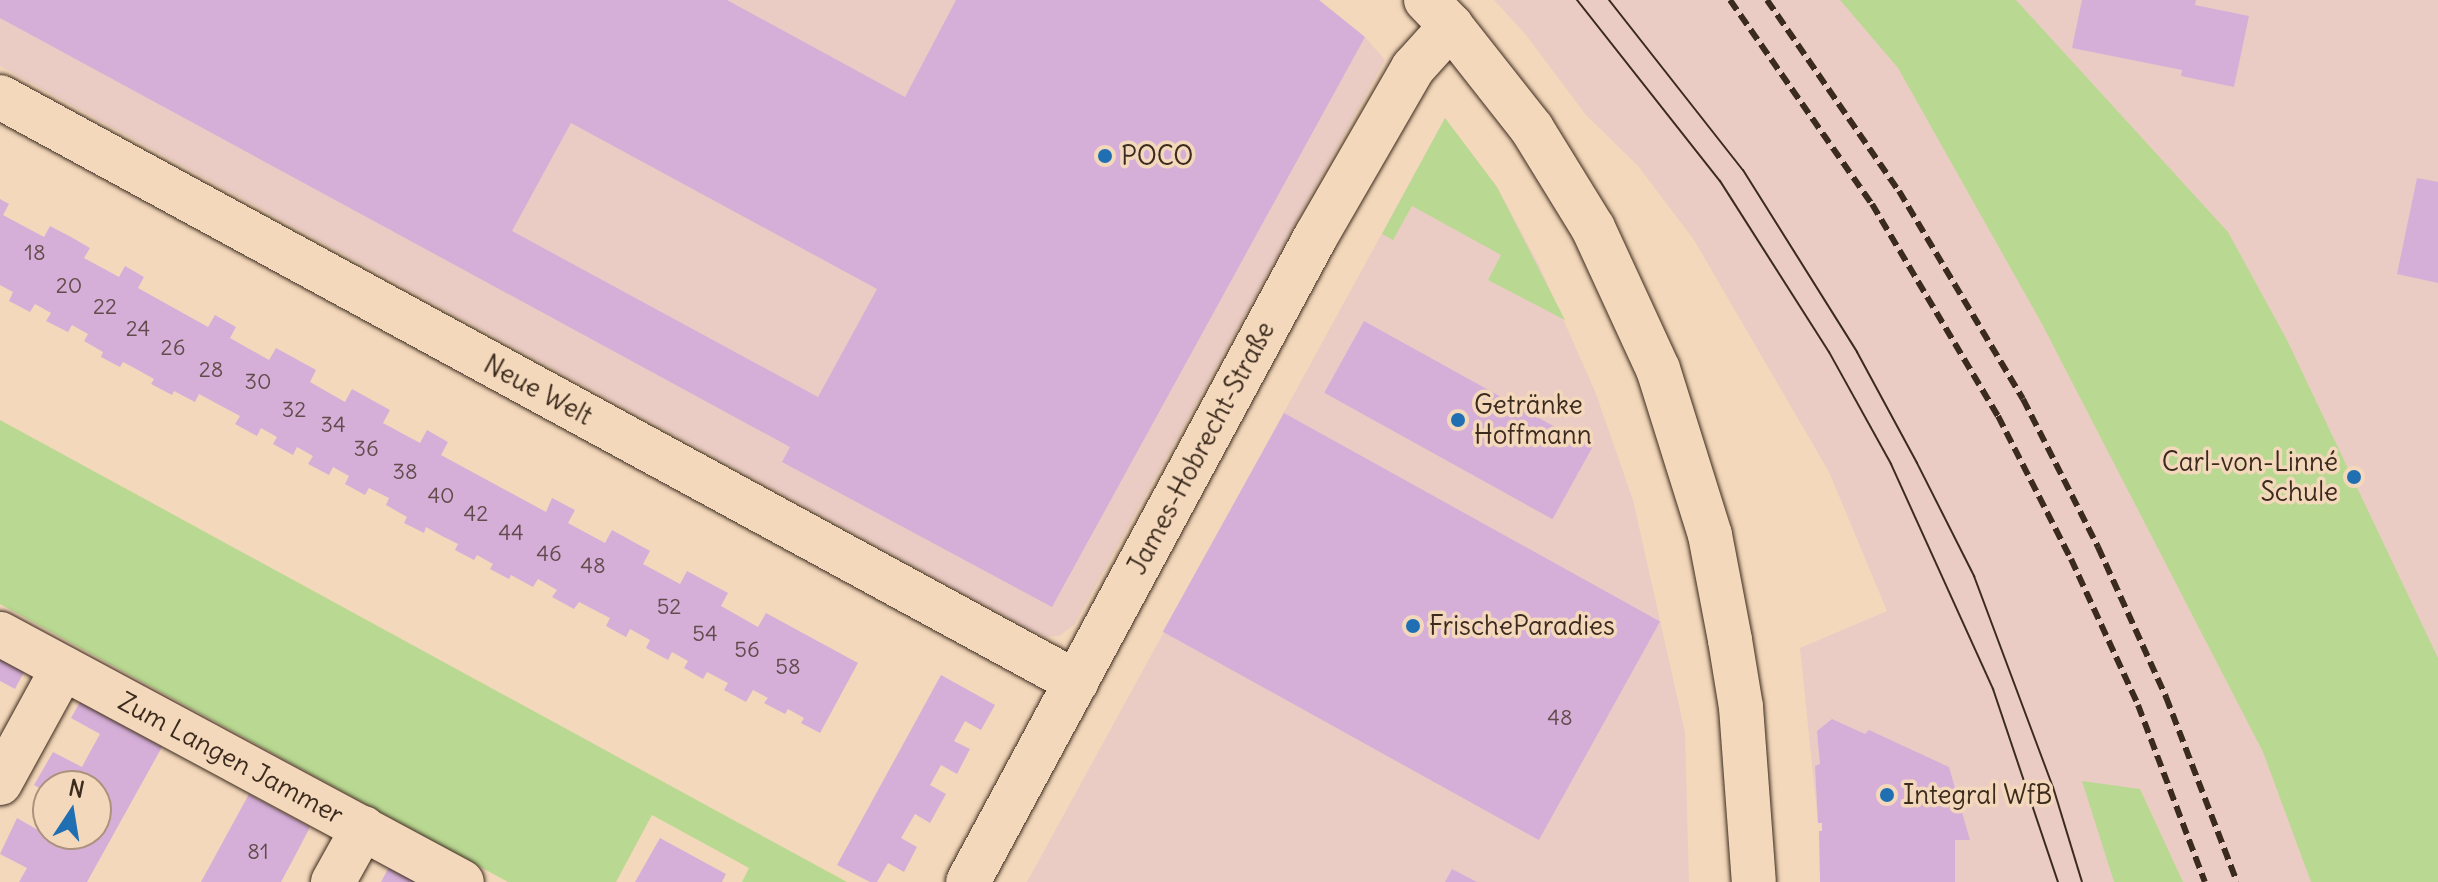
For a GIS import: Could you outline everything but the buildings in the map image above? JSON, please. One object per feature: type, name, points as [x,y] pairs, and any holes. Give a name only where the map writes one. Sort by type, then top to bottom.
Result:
[{"type":"street","name":"James-Hobrecht-Straße","points":[[968,882],[1316,236],[1413,68],[1439,13]]},
{"type":"street","points":[[1439,13],[1525,120],[1593,228],[1658,369],[1710,535],[1730,640],[1741,707],[1754,882]]},
{"type":"street","name":"Neue Welt","points":[[0,97],[1076,682]]},
{"type":"street","name":"Zum Langen Jammer","points":[[0,634],[462,882]]},
{"type":"street","points":[[0,783],[63,668]]},
{"type":"street","points":[[333,882],[363,828]]},
{"type":"shaded area","points":[[0,0],[1319,0],[1365,37],[1385,60],[1074,625],[1059,636],[1044,637],[0,66]]},
{"type":"shaded area","points":[[1494,0],[2438,0],[2438,882],[1820,882],[1822,823],[1818,823],[1800,648],[1887,611],[1829,472],[1694,240],[1638,166],[1586,115],[1526,35]]},
{"type":"shaded area","points":[[1445,118],[1497,187],[1539,265],[1595,391],[1633,500],[1685,732],[1689,882],[1027,882]]},
{"type":"green space","points":[[1840,0],[2016,0],[2228,232],[2287,340],[2438,658],[2438,882],[2311,882],[2263,752],[2042,324],[1898,68]]},
{"type":"green space","points":[[1445,118],[1497,187],[1565,320],[1488,280],[1501,255],[1412,206],[1393,240],[1382,234]]},
{"type":"green space","points":[[0,420],[847,882],[742,882],[749,868],[652,815],[616,882],[508,882],[0,604]]},
{"type":"green space","points":[[2082,781],[2140,789],[2183,882],[2114,882]]},
{"type":"tram line","points":[[1577,0],[1720,181],[1829,352],[1891,464],[1993,689],[2058,882]]},
{"type":"tram line","points":[[1609,0],[1743,170],[1857,352],[1917,463],[1974,576],[2053,787],[2082,882]]},
{"type":"railway","points":[[1730,0],[1872,204],[1998,416],[2071,559],[2138,705],[2205,882]]},
{"type":"railway","points":[[1767,0],[1899,191],[2023,399],[2098,547],[2166,697],[2237,882]]},
{"type":"place","name":"POCO","points":[[1105,156]]},
{"type":"place","name":"Getränke Hoffmann","points":[[1458,420]]},
{"type":"place","name":"Carl-von-Linné Schule","points":[[2354,477]]},
{"type":"place","name":"FrischeParadies","points":[[1413,626]]},
{"type":"place","name":"Integral WfB","points":[[1887,795]]}]
